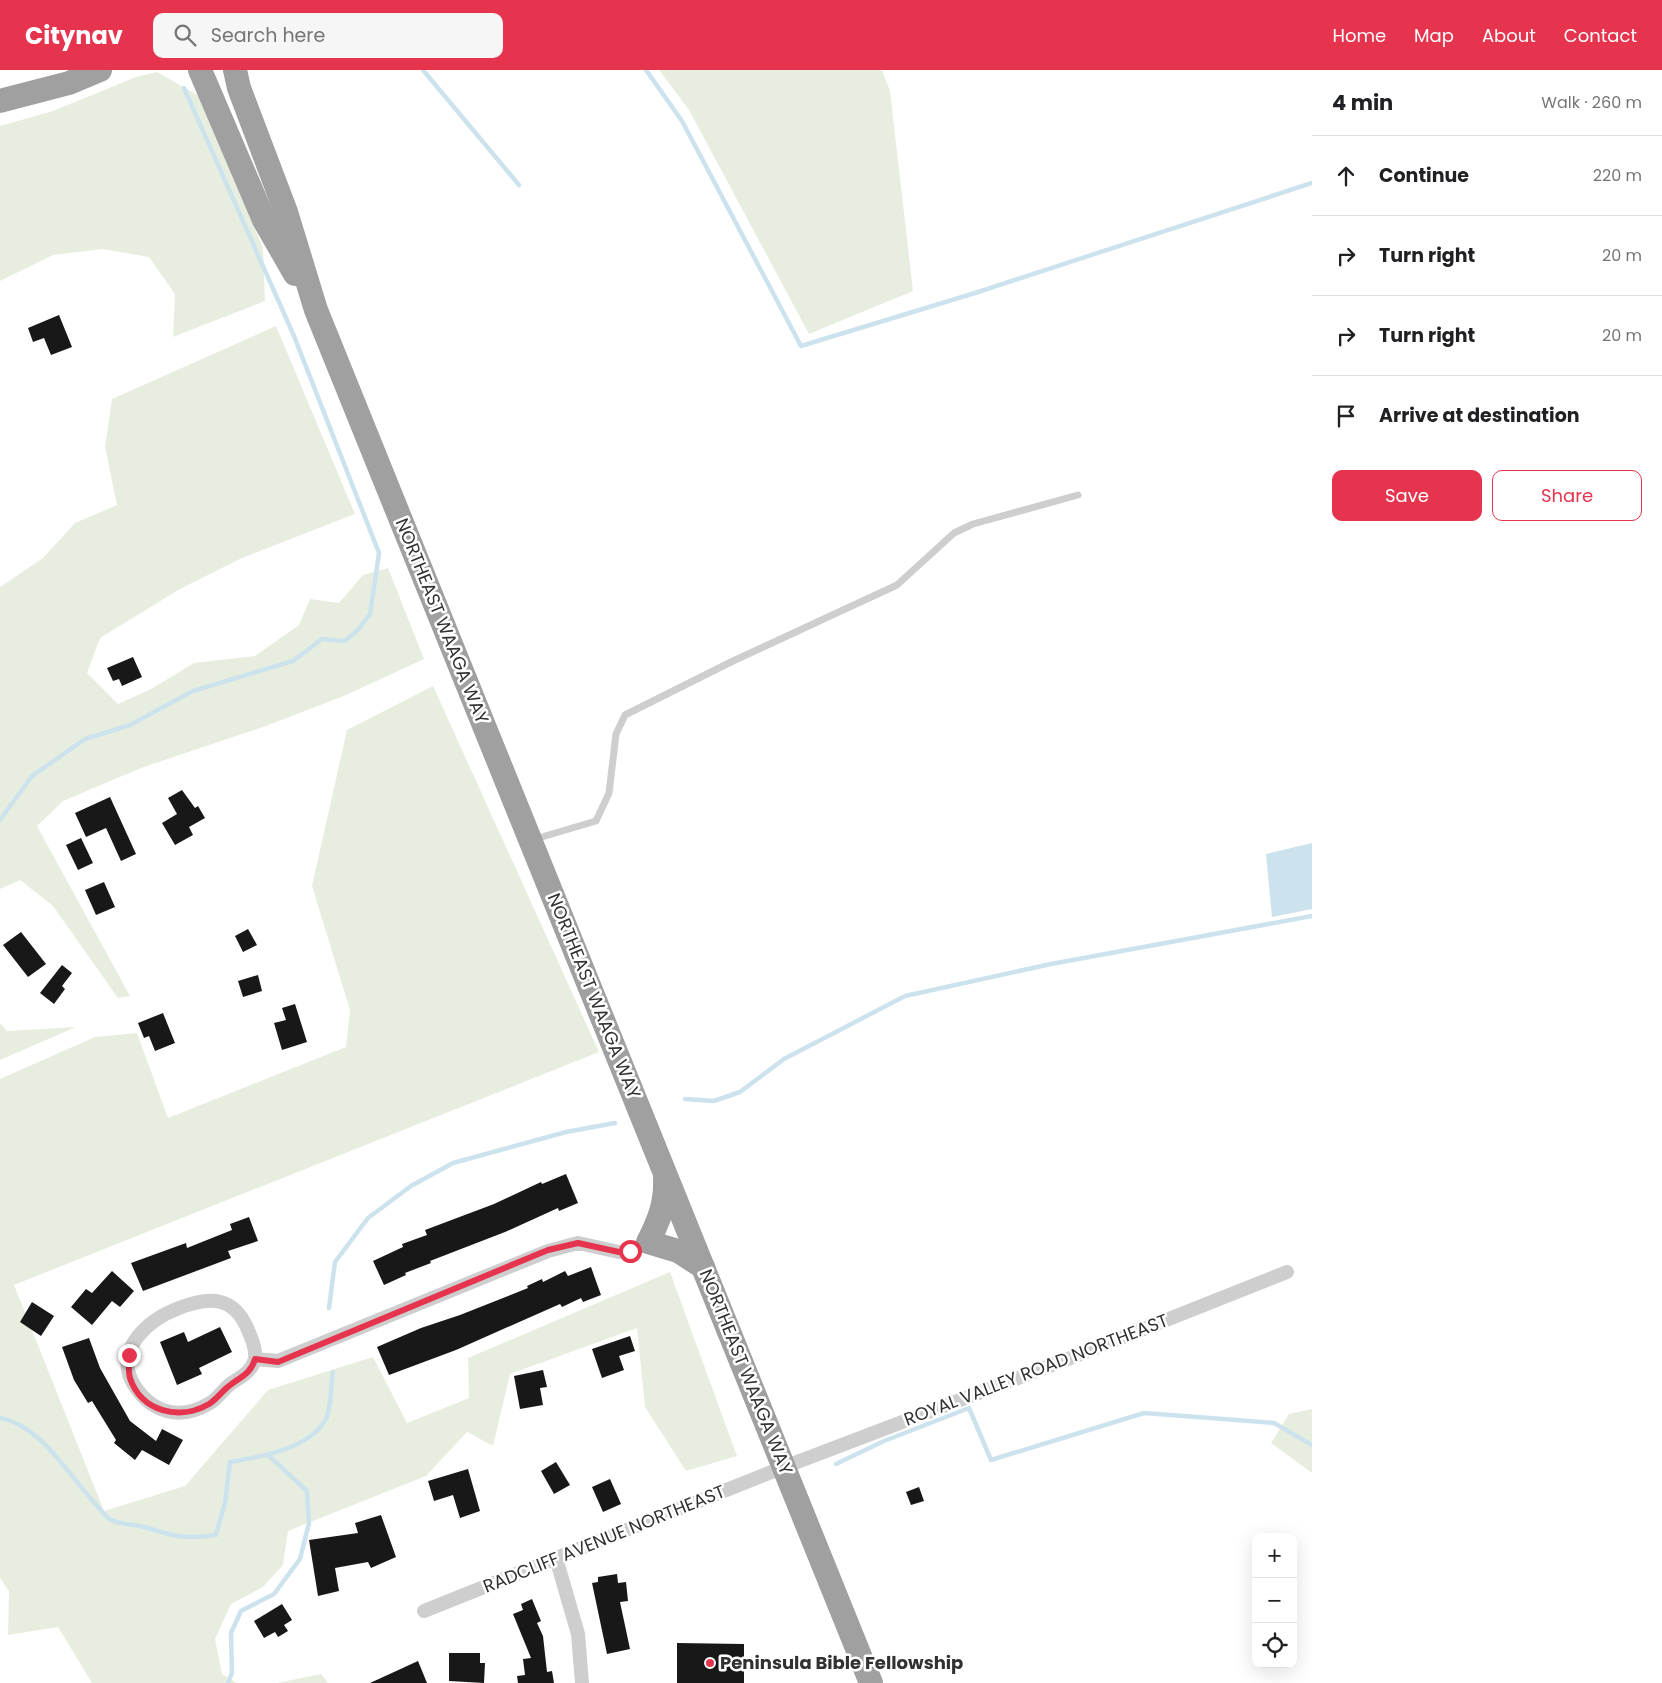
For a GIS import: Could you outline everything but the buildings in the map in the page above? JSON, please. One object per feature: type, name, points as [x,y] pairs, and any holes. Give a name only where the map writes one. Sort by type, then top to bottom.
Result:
[{"type":"highway","points":[[10,99],[60,70]]},
{"type":"highway","points":[[10,99],[69,83],[100,70]]},
{"type":"highway","points":[[200,70],[264,220],[316,310]]},
{"type":"highway","points":[[235,76],[286,212],[316,310]]},
{"type":"highway","name":"NORTHEAST WAAGA WAY","points":[[316,310],[532,840],[871,1683]]},
{"type":"highway","points":[[665,1171],[666,1194],[662,1212],[648,1242],[678,1251],[703,1267]]},
{"type":"street","points":[[255,1359],[278,1362],[548,1250],[578,1243],[619,1252],[630,1251],[648,1242]]},
{"type":"street","name":"ROYAL VALLEY ROAD NORTHEAST","points":[[784,1467],[1068,1359],[1287,1272]]},
{"type":"street","points":[[207,1300],[217,1300],[239,1313],[254,1345],[255,1359],[249,1372],[231,1384],[209,1404],[178,1413],[166,1412],[145,1398],[130,1378],[129,1355],[136,1340],[153,1320],[196,1302],[207,1300]]},
{"type":"street","name":"RADCLIFF AVENUE NORTHEAST","points":[[424,1611],[784,1467]]},
{"type":"street","points":[[556,1558],[578,1634],[582,1683]]},
{"type":"lane","points":[[532,840],[596,821],[609,793],[616,734],[625,715],[731,662],[897,585],[954,533],[974,524],[1078,495]]},
{"type":"green space","points":[[659,70],[882,70],[890,91],[913,291],[809,334],[689,110]]},
{"type":"green space","points":[[157,72],[199,96],[263,248],[265,301],[173,337],[175,294],[149,257],[103,249],[53,255],[0,281],[0,126],[53,111],[136,77]]},
{"type":"green space","points":[[276,326],[355,514],[242,558],[180,589],[100,638],[87,673],[118,704],[151,689],[194,663],[255,656],[299,625],[310,599],[339,603],[363,575],[388,568],[424,659],[344,696],[263,727],[141,768],[63,801],[37,826],[130,996],[118,998],[53,906],[20,880],[0,889],[0,587],[43,558],[75,523],[117,505],[105,447],[112,399]]},
{"type":"green space","points":[[433,686],[599,1052],[14,1285],[104,1511],[185,1486],[268,1390],[373,1357],[407,1423],[469,1398],[468,1358],[670,1272],[737,1456],[686,1471],[645,1407],[637,1328],[510,1374],[493,1446],[467,1432],[426,1476],[288,1531],[283,1565],[263,1587],[231,1604],[215,1639],[222,1674],[237,1683],[92,1683],[58,1627],[8,1635],[9,1591],[0,1578],[0,1079],[95,1037],[137,1033],[168,1118],[346,1047],[350,1010],[312,886],[347,730]]},
{"type":"green space","points":[[0,1023],[7,1031],[76,1027],[0,1060]]},
{"type":"green space","points":[[1312,1409],[1312,1473],[1271,1443],[1289,1414]]},
{"type":"green space","points":[[321,1674],[328,1683],[277,1683]]},
{"type":"water","points":[[1312,843],[1312,909],[1272,917],[1266,854]]},
{"type":"waterway","points":[[423,70],[519,185]]},
{"type":"waterway","points":[[646,70],[682,121],[801,346],[975,293],[1312,183]]},
{"type":"waterway","points":[[0,820],[32,776],[85,739],[130,725],[193,691],[293,661],[322,639],[345,641],[358,630],[370,614],[379,553],[294,336],[184,88]]},
{"type":"waterway","points":[[685,1099],[714,1101],[740,1092],[784,1059],[905,996],[1051,964],[1312,916]]},
{"type":"waterway","points":[[329,1308],[335,1262],[368,1218],[411,1186],[453,1163],[566,1132],[615,1123]]},
{"type":"waterway","points":[[0,1418],[28,1430],[41,1441],[111,1520],[179,1536],[216,1535],[225,1503],[230,1462],[270,1454],[308,1438],[318,1429],[328,1415],[333,1372]]},
{"type":"waterway","points":[[836,1464],[884,1441],[969,1408],[991,1460],[1144,1413],[1274,1423],[1312,1445]]},
{"type":"waterway","points":[[228,1683],[232,1673],[231,1633],[241,1611],[274,1594],[300,1559],[309,1523],[307,1491],[269,1456]]},
{"type":"place","name":"Peninsula Bible Fellowship","points":[[710,1663]]},
{"type":"route","points":[[129,1355],[130,1378],[145,1398],[166,1412],[178,1413],[188,1411],[209,1404],[217,1398],[231,1384],[249,1372],[255,1359],[278,1362],[548,1250],[578,1243],[619,1252],[630,1251]]}]
